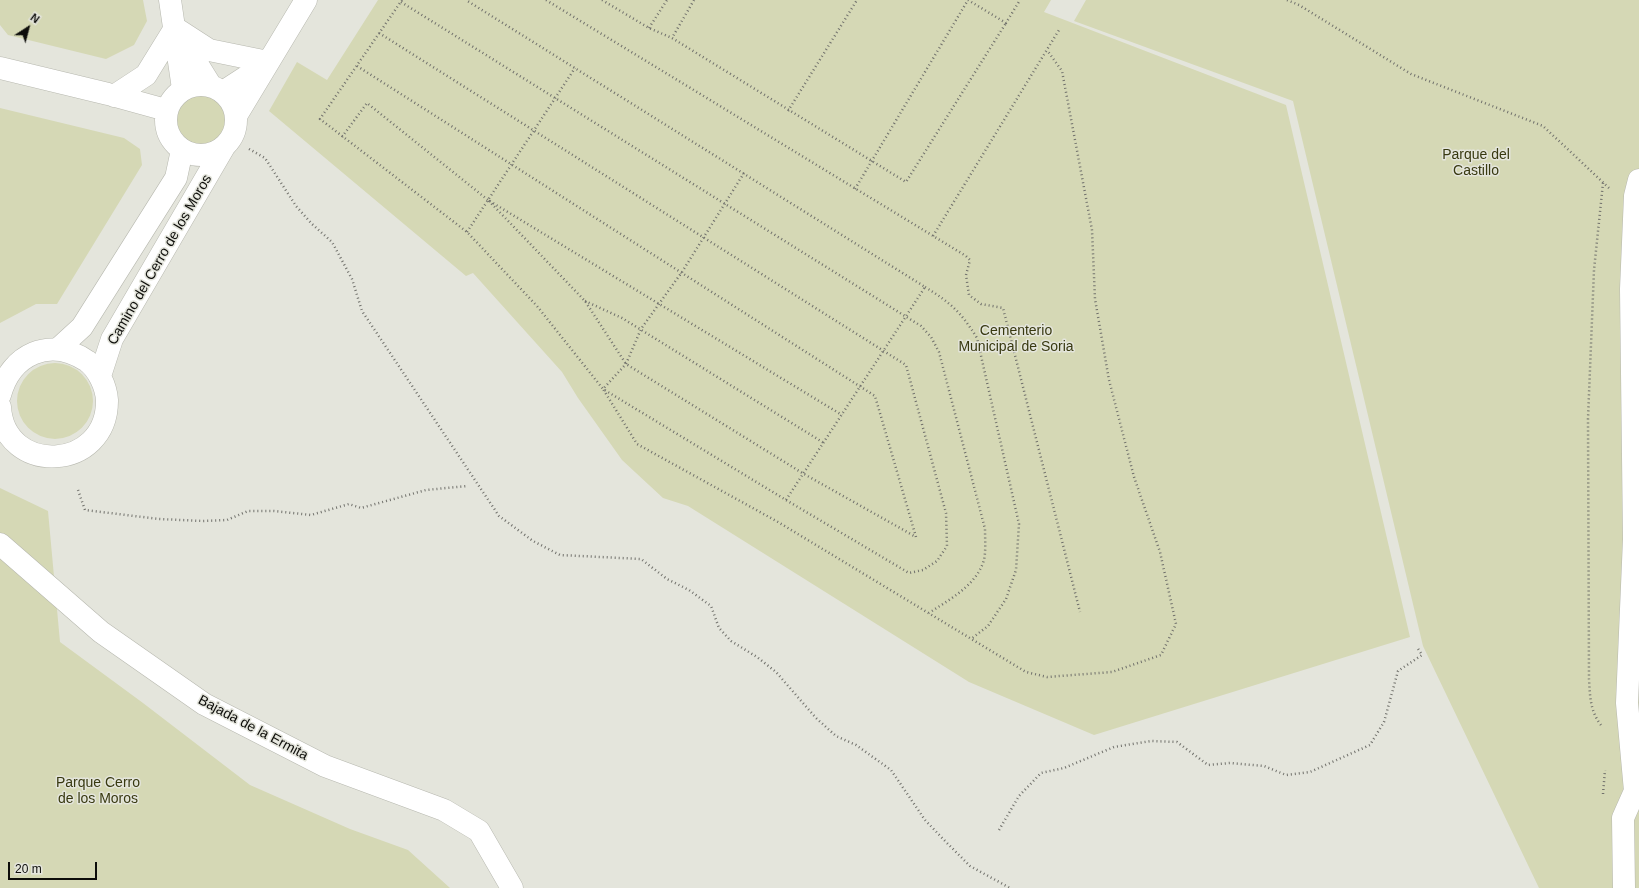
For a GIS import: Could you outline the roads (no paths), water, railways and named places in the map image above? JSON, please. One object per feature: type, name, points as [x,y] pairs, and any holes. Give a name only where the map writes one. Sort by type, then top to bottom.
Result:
[{"type":"street","points":[[170,0],[183,89]]},
{"type":"street","points":[[236,116],[306,0]]},
{"type":"street","points":[[175,28],[210,50],[268,62]]},
{"type":"street","points":[[175,28],[217,89],[229,99],[236,116],[236,127],[228,142],[215,152],[204,155],[193,154],[182,150],[168,133],[165,122],[166,110],[170,102],[183,89],[201,84],[217,89],[244,77],[268,62]]},
{"type":"street","points":[[114,96],[146,75],[175,28]]},
{"type":"street","points":[[0,68],[166,110]]},
{"type":"street","name":"Camino del Cerro de los Moros","points":[[100,376],[112,339],[228,142]]},
{"type":"street","name":"Camino del Cerro de los Moros","points":[[58,349],[82,327],[176,178],[182,150]]},
{"type":"street","points":[[1624,888],[1623,818],[1637,793],[1626,703],[1634,539],[1634,211],[1635,196],[1639,180]]},
{"type":"street","points":[[58,349],[74,353],[88,362],[100,376],[107,394],[107,412],[101,430],[90,444],[74,454],[56,458],[37,455],[20,447],[8,433],[0,408],[6,368],[41,351],[58,349]]},
{"type":"street","name":"Bajada de la Ermita","points":[[0,544],[101,632],[204,704],[325,766],[444,810],[480,831],[512,888]]},
{"type":"park label","name":"Parque del Castillo","points":[[1476,164]]},
{"type":"park label","name":"Cementerio Municipal de Soria","points":[[1016,340]]},
{"type":"park label","name":"Parque Cerro de los Moros","points":[[98,792]]}]
